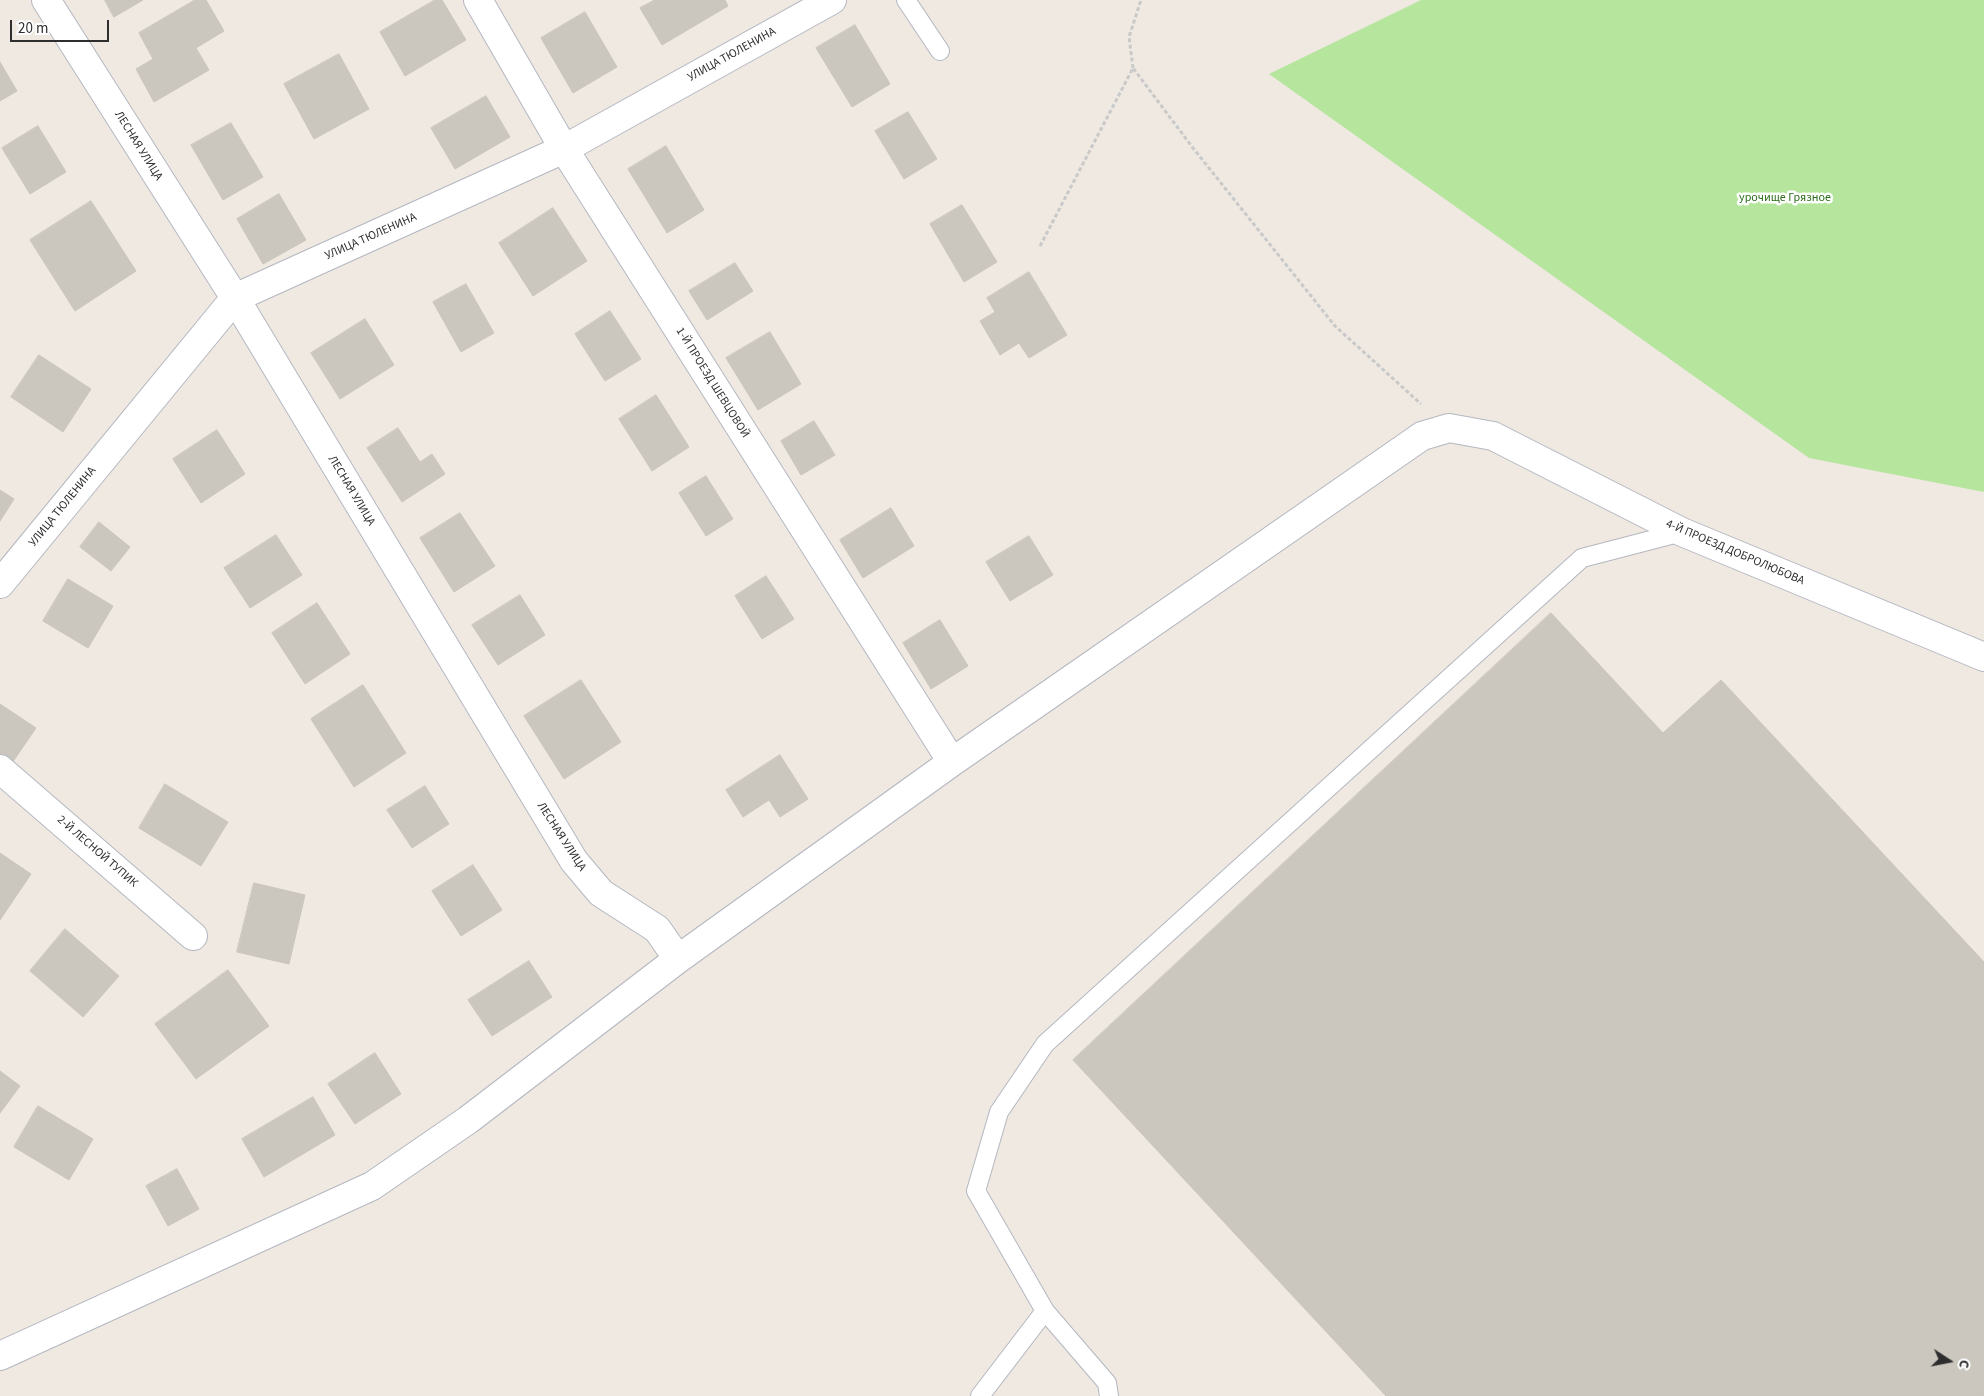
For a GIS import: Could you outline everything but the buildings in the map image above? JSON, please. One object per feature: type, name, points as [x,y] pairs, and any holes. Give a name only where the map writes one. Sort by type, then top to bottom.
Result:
[{"type":"street","name":"ЛЕСНАЯ УЛИЦА","points":[[46,0],[235,298],[574,861],[602,893],[657,929],[678,959]]},
{"type":"street","name":"1-Й ПРОЕЗД ШЕВЦОВОЙ","points":[[478,0],[564,149],[952,762]]},
{"type":"street","name":"УЛИЦА ТЮЛЕНИНА","points":[[0,584],[235,298],[564,149],[832,0]]},
{"type":"street","name":"4-Й ПРОЕЗД ДОБРОЛЮБОВА","points":[[1449,428],[1493,436],[1682,532],[1984,658]]},
{"type":"street","points":[[0,1356],[372,1186],[468,1120],[678,959],[952,762],[1422,436],[1449,428]]},
{"type":"street","name":"2-Й ЛЕСНОЙ ТУПИК","points":[[0,769],[193,936]]},
{"type":"lane","points":[[906,0],[940,51]]},
{"type":"lane","points":[[1109,1396],[1107,1383],[1045,1311],[976,1191],[999,1112],[1045,1044],[1582,558],[1682,532]]},
{"type":"lane","points":[[980,1396],[1045,1311]]},
{"type":"path","points":[[1141,0],[1129,37],[1133,68],[1193,148],[1335,326],[1449,428]]},
{"type":"path","points":[[1040,246],[1133,68]]},
{"type":"green space","name":"урочище Грязное","points":[[1421,0],[1984,0],[1984,492],[1809,458],[1269,74]]}]
